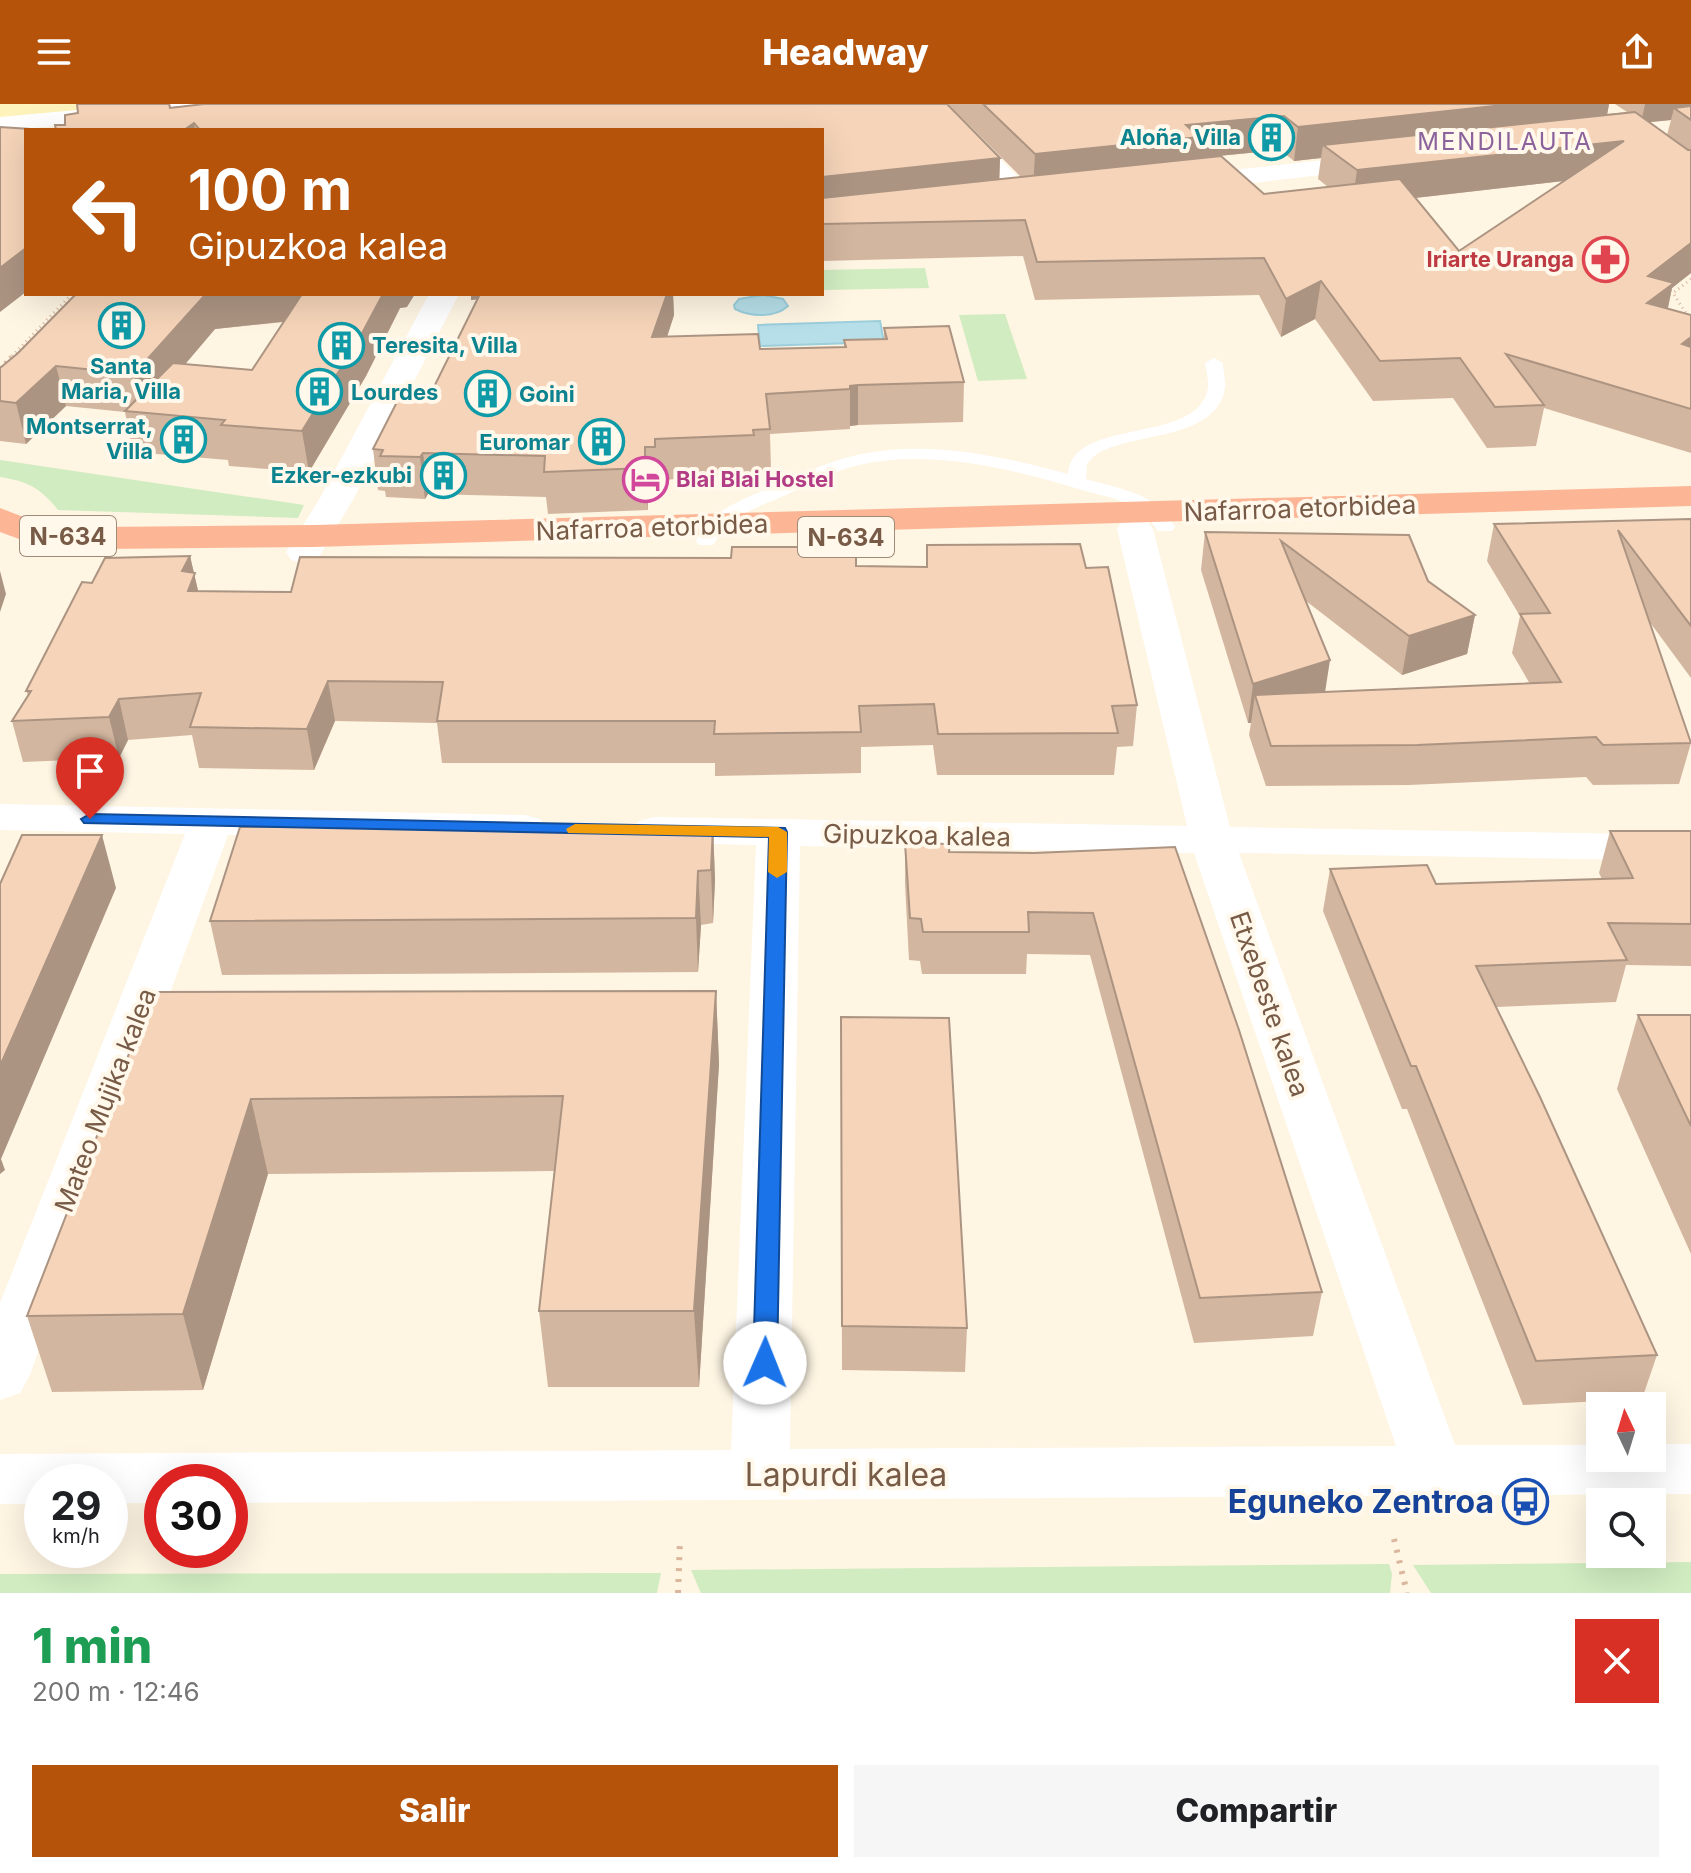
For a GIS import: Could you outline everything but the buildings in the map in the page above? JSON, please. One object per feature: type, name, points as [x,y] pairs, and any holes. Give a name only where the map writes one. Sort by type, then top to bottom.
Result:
[{"type":"highway","name":"Nafarroa etorbidea","points":[[1152,523],[1691,496]]},
{"type":"highway","name":"Nafarroa etorbidea","points":[[0,550],[1691,510]]},
{"type":"highway","name":"Nafarroa etorbidea","points":[[0,519],[33,533],[309,544]]},
{"type":"street","points":[[922,105],[1026,201]]},
{"type":"street","points":[[0,124],[213,113]]},
{"type":"street","points":[[1167,185],[1402,160]]},
{"type":"street","points":[[994,204],[1057,197]]},
{"type":"street","points":[[309,544],[337,498],[443,296]]},
{"type":"street","name":"Etxebeste kalea","points":[[1152,523],[1212,840],[1434,1470]]},
{"type":"street","points":[[0,817],[571,829]]},
{"type":"street","name":"Mateo Mujika kalea","points":[[0,1377],[211,823]]},
{"type":"street","name":"Gipuzkoa kalea","points":[[617,830],[1691,848]]},
{"type":"street","points":[[758,1475],[763,1425],[778,832]]},
{"type":"street","name":"Lapurdi kalea","points":[[0,1479],[1691,1469]]},
{"type":"lane","points":[[1077,481],[1076,466],[1084,455],[1097,448],[1160,433],[1201,411],[1213,395],[1217,373],[1214,363]]},
{"type":"lane","points":[[709,533],[727,514],[824,471],[874,457],[942,455],[1014,466],[1077,481],[1129,498],[1152,523]]},
{"type":"path","points":[[1691,279],[1673,293],[1691,321]]},
{"type":"path","points":[[0,368],[70,296]]},
{"type":"path","points":[[1684,314],[1691,314]]},
{"type":"path","points":[[1394,1539],[1407,1593]]},
{"type":"path","points":[[678,1593],[680,1540]]},
{"type":"green space","points":[[925,268],[929,288],[824,290],[824,270]]},
{"type":"green space","points":[[1005,314],[1027,379],[978,381],[959,315]]},
{"type":"green space","points":[[0,460],[304,505],[298,518],[58,510],[33,487],[0,477]]},
{"type":"green space","points":[[1666,1562],[1691,1562],[1691,1593],[1431,1593],[1413,1565],[1586,1563],[1586,1568],[1666,1568]]},
{"type":"green space","points":[[1389,1564],[1392,1574],[1390,1593],[701,1593],[691,1570]]},
{"type":"green space","points":[[661,1573],[657,1593],[0,1593],[0,1574]]},
{"type":"sand","points":[[0,104],[120,104],[120,107],[0,118]]},
{"type":"water","points":[[768,296],[783,299],[788,306],[776,313],[748,314],[735,309],[734,305],[739,299]]},
{"type":"water","points":[[880,321],[884,342],[760,346],[758,325]]},
{"type":"slow traffic","points":[[575,829],[778,832],[777,872]]},
{"type":"place","name":"Aloña, Villa","points":[[1272,137]]},
{"type":"place","name":"Iriarte Uranga","points":[[1605,259]]},
{"type":"place","name":"Santa Maria, Villa","points":[[121,325]]},
{"type":"place","name":"Teresita, Villa","points":[[341,345]]},
{"type":"place","name":"Lourdes","points":[[320,392]]},
{"type":"place","name":"Goini","points":[[488,394]]},
{"type":"place","name":"Montserrat, Villa","points":[[184,439]]},
{"type":"place","name":"Euromar","points":[[601,442]]},
{"type":"place","name":"Ezker-ezkubi","points":[[443,475]]},
{"type":"place","name":"Blai Blai Hostel","points":[[645,479]]},
{"type":"place","name":"Eguneko Zentroa","points":[[1525,1501]]},
{"type":"district","name":"MENDILAUTA","points":[[1505,141]]},
{"type":"route","points":[[90,819],[778,832],[765,1363]]}]
